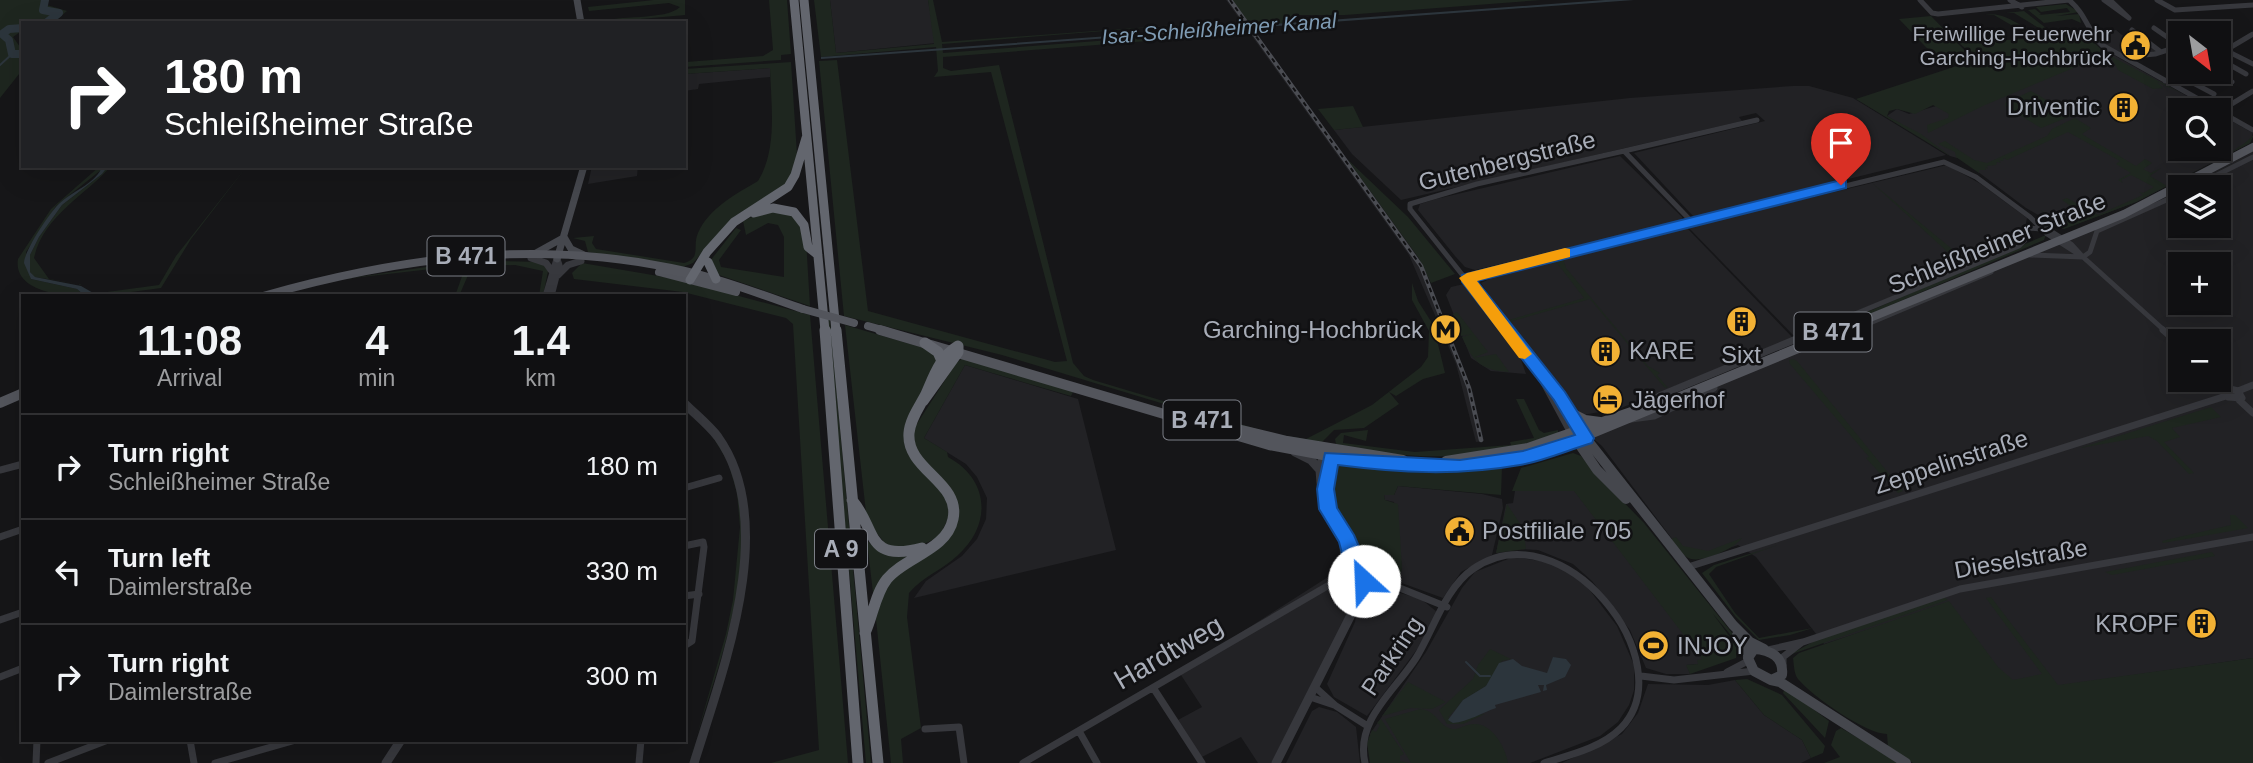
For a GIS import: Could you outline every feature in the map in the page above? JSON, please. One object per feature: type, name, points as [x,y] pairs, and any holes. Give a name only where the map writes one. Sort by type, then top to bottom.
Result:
[{"type":"highway","name":"A 9","points":[[794,0],[818,256],[859,763]]},
{"type":"highway","name":"A 9","points":[[804,0],[878,763]]},
{"type":"highway","points":[[693,276],[743,213],[790,185],[798,169],[799,149],[806,138]]},
{"type":"highway","points":[[693,276],[745,218],[773,208],[787,209],[800,217],[808,247],[818,256]]},
{"type":"highway","points":[[708,262],[709,271],[716,279]]},
{"type":"highway","points":[[925,343],[938,352],[942,361]]},
{"type":"highway","points":[[864,635],[883,584],[897,569],[935,544],[950,527],[954,509],[944,487],[920,465],[909,447],[909,431],[942,361],[955,350]]},
{"type":"highway","points":[[923,401],[955,350]]},
{"type":"highway","points":[[852,500],[861,509],[865,528],[872,540],[880,547],[908,552],[935,544]]},
{"type":"main road","points":[[577,0],[581,21]]},
{"type":"main road","name":"Schleißheimer Straße","points":[[1328,453],[1400,466],[1460,467],[1523,458],[1578,436],[1632,419],[1675,398],[2147,204],[2253,147]]},
{"type":"main road","points":[[558,256],[582,168]]},
{"type":"main road","points":[[534,256],[564,237]]},
{"type":"main road","points":[[564,237],[571,249],[583,258]]},
{"type":"main road","name":"B 471","points":[[271,294],[373,270],[465,260],[558,256],[716,279],[761,296]]},
{"type":"main road","name":"B 471","points":[[693,276],[803,309],[1328,453]]},
{"type":"main road","name":"B 471","points":[[868,326],[955,350]]},
{"type":"main road","name":"B 471","points":[[1082,385],[1242,438],[1292,450],[1328,453]]},
{"type":"main road","points":[[0,403],[21,394]]},
{"type":"main road","name":"Schleißheimer Straße","points":[[1578,436],[1604,422],[1675,398]]},
{"type":"main road","points":[[1569,412],[1585,420],[1604,422]]},
{"type":"main road","points":[[1578,436],[1733,625],[1750,642],[1778,657],[1783,669],[1804,698]]},
{"type":"main road","points":[[1686,568],[1719,611],[1750,662],[1771,680],[1906,763]]},
{"type":"main road","points":[[1750,662],[1754,649],[1766,649]]},
{"type":"main road","points":[[1771,680],[1779,677],[1783,669]]},
{"type":"street","points":[[1920,0],[1935,14],[2069,0],[2083,12],[2095,38],[2122,57],[2196,98]]},
{"type":"street","points":[[2010,0],[2022,7]]},
{"type":"street","points":[[2104,0],[2129,19],[2110,0]]},
{"type":"street","points":[[2157,0],[2170,9],[2253,5]]},
{"type":"street","points":[[2234,0],[2242,6]]},
{"type":"street","points":[[2154,27],[2168,37]]},
{"type":"street","points":[[2132,30],[2161,52]]},
{"type":"street","points":[[2231,47],[2253,34]]},
{"type":"street","points":[[2122,57],[2168,50]]},
{"type":"street","points":[[2231,53],[2253,64]]},
{"type":"street","points":[[2231,57],[2235,55]]},
{"type":"street","points":[[2231,67],[2246,74]]},
{"type":"street","points":[[2195,84],[2214,94]]},
{"type":"street","points":[[2231,104],[2253,91]]},
{"type":"street","points":[[2231,118],[2253,130]]},
{"type":"street","name":"Gutenbergstraße","points":[[1467,278],[1410,209],[1410,204],[1477,184],[1757,120]]},
{"type":"street","name":"Gutenbergstraße","points":[[1624,151],[1692,222]]},
{"type":"street","points":[[2217,175],[2253,157]]},
{"type":"street","points":[[1578,436],[1542,378],[1467,278],[1916,166],[1952,160],[2059,238],[2168,334]]},
{"type":"street","name":"Schleißheimer Straße","points":[[1632,419],[1654,416],[2029,256],[2082,257],[2090,252],[2097,231],[2168,199]]},
{"type":"street","points":[[2035,222],[2041,229],[2059,238]]},
{"type":"street","name":"Schleißheimer Straße","points":[[1645,407],[1659,396],[2019,246],[2028,228],[2035,222]]},
{"type":"street","name":"Schleißheimer Straße","points":[[2028,228],[2041,229]]},
{"type":"street","points":[[534,256],[546,263],[554,274]]},
{"type":"street","points":[[551,294],[558,256]]},
{"type":"street","points":[[547,294],[554,274],[583,258]]},
{"type":"street","points":[[1542,378],[1552,385],[1569,412],[1578,436]]},
{"type":"street","points":[[2231,392],[2253,385]]},
{"type":"street","points":[[2238,391],[2242,397],[2239,400]]},
{"type":"street","points":[[2226,392],[2253,413]]},
{"type":"street","name":"Zeppelinstraße","points":[[1686,568],[2226,392]]},
{"type":"street","points":[[686,405],[718,436],[736,468],[741,488],[745,536],[732,629],[694,763]]},
{"type":"street","points":[[1292,450],[1311,460],[1320,470]]},
{"type":"street","points":[[1328,453],[1320,470],[1320,499],[1326,516],[1343,541],[1345,565]]},
{"type":"street","points":[[1276,763],[1310,698],[1360,587],[1359,569],[1348,540],[1328,509],[1328,453]]},
{"type":"street","points":[[0,472],[21,466]]},
{"type":"street","points":[[686,487],[719,478]]},
{"type":"street","points":[[0,537],[21,530]]},
{"type":"street","name":"Dieselstraße","points":[[1766,649],[1803,642],[1960,589],[2253,537]]},
{"type":"street","points":[[686,546],[703,542],[692,641],[686,645]]},
{"type":"street","name":"Parkring","points":[[1365,763],[1362,750],[1366,725],[1416,659],[1465,575],[1487,561],[1515,553],[1547,557],[1578,574],[1599,596],[1628,636],[1641,676]]},
{"type":"street","points":[[1350,613],[1348,596],[1339,584],[1336,571],[1345,565],[1359,569]]},
{"type":"street","name":"Parkring","points":[[1359,569],[1384,583],[1447,607]]},
{"type":"street","name":"Parkring","points":[[1360,587],[1384,583]]},
{"type":"street","points":[[1339,584],[1360,587]]},
{"type":"street","name":"Hardtweg","points":[[1023,763],[1339,584]]},
{"type":"street","points":[[686,596],[699,594]]},
{"type":"street","points":[[0,620],[21,613]]},
{"type":"street","points":[[1783,669],[1783,657],[1803,642]]},
{"type":"street","points":[[1544,763],[1599,743],[1620,729],[1635,707],[1641,676],[1674,680],[1726,673],[1750,662]]},
{"type":"street","points":[[0,677],[21,669]]},
{"type":"street","name":"Parkring","points":[[1315,687],[1336,706],[1366,725]]},
{"type":"street","points":[[1154,688],[1202,763]]},
{"type":"street","name":"Parkring","points":[[1310,698],[1336,706]]},
{"type":"street","points":[[925,729],[959,727],[964,763]]},
{"type":"street","points":[[1079,730],[1097,763]]},
{"type":"street","points":[[36,763],[37,742]]},
{"type":"street","points":[[48,763],[103,742]]},
{"type":"street","points":[[190,742],[194,763]]},
{"type":"street","points":[[215,763],[289,742]]},
{"type":"street","points":[[386,763],[400,742]]},
{"type":"street","points":[[639,763],[641,742]]},
{"type":"shaded area","points":[[0,0],[49,0],[47,5],[67,11],[55,21],[21,21],[21,31],[13,37],[21,48],[21,72],[0,98]]},
{"type":"shaded area","points":[[654,0],[685,0],[685,15],[602,21],[653,16],[680,7],[669,3],[589,11],[588,7]]},
{"type":"shaded area","points":[[769,0],[787,0],[791,54],[781,55],[781,60],[686,67],[686,62],[763,56],[773,50]]},
{"type":"shaded area","points":[[814,0],[830,0],[836,53],[934,44],[928,0],[933,0],[942,42],[1218,22],[942,44],[943,53],[1201,33],[1212,36],[943,57],[943,68],[951,71],[999,65],[1073,363],[1084,376],[1274,434],[1237,426],[1002,355],[844,316],[819,61],[837,60],[868,311],[1055,362],[1067,361],[991,72],[934,77],[938,71],[936,47],[821,57]]},
{"type":"shaded area","points":[[830,0],[928,0],[936,43],[836,53]]},
{"type":"shaded area","points":[[1226,0],[1232,0],[1418,257],[1473,393],[1484,441],[1476,442],[1456,364],[1409,255]]},
{"type":"shaded area","points":[[1232,0],[1541,0],[1345,15],[1292,15],[1294,23],[1251,26]]},
{"type":"shaded area","points":[[2066,4],[2079,12],[2056,16],[2079,14],[2081,23],[2072,19],[2044,23],[2028,10],[2035,9],[2041,14],[2039,15],[2070,12],[2067,8],[2041,12],[2036,7]]},
{"type":"shaded area","points":[[2024,11],[2055,35],[2030,36],[1994,15],[1985,14],[1995,14],[2003,16],[2032,31],[2047,33],[2014,13],[2006,13]]},
{"type":"shaded area","points":[[1931,16],[1970,59],[1945,67],[1899,19]]},
{"type":"shaded area","points":[[2116,30],[2128,40],[2139,39],[2158,52],[2126,57],[2110,53],[2191,98],[2168,98],[2168,161],[2215,161],[2188,175],[2168,175],[2168,185],[2136,202],[2063,229],[2026,208],[1961,159],[1950,156],[1887,116],[1897,109],[1909,114],[1936,106],[1981,63],[2107,53],[2086,35]]},
{"type":"shaded area","points":[[2086,35],[2105,53],[2181,93],[2157,82],[2163,88],[2153,89],[2118,70],[2111,57],[2096,55],[2090,61],[1985,105],[1928,133],[1927,125],[1948,118],[1949,114],[1933,105],[1915,114],[1897,109],[1889,111],[1887,116],[1921,134],[1950,156],[1856,99],[1972,61],[1981,63],[2097,53],[1981,62],[1959,43]]},
{"type":"shaded area","points":[[791,62],[797,155],[792,177],[777,192],[735,216],[693,263],[683,267],[588,252],[585,241],[573,238],[594,236],[592,243],[596,249],[684,263],[690,261],[695,255],[698,233],[709,216],[724,202],[758,181],[771,141],[770,68],[686,74],[686,69]]},
{"type":"shaded area","points":[[770,68],[770,77],[699,84],[698,89],[686,91],[686,74]]},
{"type":"shaded area","points":[[1809,86],[1853,98],[1946,155],[1694,217],[1634,153],[1765,121],[1756,113],[1739,117],[1742,121],[1401,200],[1352,154],[1334,130],[1630,98]]},
{"type":"shaded area","points":[[2031,91],[2071,116],[2041,128],[2005,106],[2005,103]]},
{"type":"shaded area","points":[[1353,106],[1363,127],[1334,130],[1318,109]]},
{"type":"shaded area","points":[[2075,118],[2091,128],[2082,134],[2136,166],[2145,159],[2152,163],[2143,169],[2151,173],[2161,168],[2150,176],[2167,186],[2136,202],[2064,229],[2040,210],[2060,220],[2078,211],[2062,200],[2067,198],[2098,215],[2143,195],[2139,192],[2143,193],[2154,187],[2131,175],[2121,180],[2123,183],[2118,180],[2131,173],[2116,164],[2120,161],[2068,132],[2007,160],[1999,160],[2001,163],[1987,166],[1988,169],[1985,167],[1986,170],[1979,170],[1979,173],[1956,157],[1955,152],[1938,144],[1945,141],[1974,160],[1987,163],[2047,136],[2052,129]]},
{"type":"shaded area","points":[[2231,121],[2253,133],[2250,143],[2231,153]]},
{"type":"shaded area","points":[[2253,135],[2250,143],[2231,152]]},
{"type":"shaded area","points":[[2253,147],[2253,658],[2021,691],[1922,612],[1824,644],[1756,557],[1738,545],[1699,558],[1685,556],[1602,446],[1583,430],[1726,377],[2141,208],[2168,193],[2168,238],[2231,238],[2231,175],[2202,175]]},
{"type":"shaded area","points":[[1620,156],[1682,217],[1682,221],[1475,270],[1465,267],[1418,210],[1420,204],[1436,199]]},
{"type":"shaded area","points":[[1347,159],[1408,217],[1455,274],[1431,283],[1418,257]]},
{"type":"shaded area","points":[[1947,165],[1981,184],[2027,218],[2022,242],[1795,337],[1688,227]]},
{"type":"shaded area","points":[[100,168],[56,206],[26,252],[31,279],[77,289],[83,294],[59,294],[42,290],[23,279],[19,270],[18,259],[51,209]]},
{"type":"shaded area","points":[[104,168],[109,168],[56,218],[46,230],[34,258],[49,279],[85,285],[34,277],[30,272],[30,255],[39,237],[62,205],[102,174]]},
{"type":"shaded area","points":[[245,168],[191,239],[161,288],[104,294],[159,285],[176,256]]},
{"type":"shaded area","points":[[592,168],[638,168],[637,176],[588,184]]},
{"type":"shaded area","points":[[1871,182],[1969,263],[1974,263],[1964,267]]},
{"type":"shaded area","points":[[767,210],[796,216],[806,240],[810,306],[716,274],[710,261],[736,228],[741,230],[719,260],[721,267],[784,277],[784,237],[778,225],[768,223],[746,235],[743,221]]},
{"type":"shaded area","points":[[1687,228],[1793,338],[1621,408],[1583,415],[1576,412],[1509,326],[1481,283],[1500,274]]},
{"type":"shaded area","points":[[2046,235],[2044,240],[1863,317],[1858,316]]},
{"type":"shaded area","points":[[1563,258],[1566,268],[1648,366],[1660,373],[1657,375],[1668,388],[1664,387],[1590,299],[1513,321],[1509,326],[1505,321],[1584,298],[1557,263],[1526,267]]},
{"type":"shaded area","points":[[501,261],[541,262],[548,271],[543,294],[539,294],[543,271],[515,265],[472,266],[460,294],[456,294],[466,265],[344,279],[433,266]]},
{"type":"shaded area","points":[[582,263],[676,279],[810,315],[848,763],[771,763],[819,750],[793,324],[786,318],[683,292],[574,279],[572,273]]},
{"type":"shaded area","points":[[1412,283],[1418,301],[1434,326],[1432,335],[1436,336],[1445,373],[1423,379],[1396,396],[1389,392],[1399,404],[1364,428],[1334,430],[1322,442],[1316,443],[1275,434],[1306,439],[1372,405],[1421,367],[1428,357],[1429,331],[1412,300]]},
{"type":"shaded area","points":[[1464,284],[1520,357],[1526,374],[1491,371],[1471,358],[1446,295],[1451,287]]},
{"type":"shaded area","points":[[1457,312],[1488,352],[1474,358],[1470,353],[1462,337],[1472,334],[1461,336],[1453,314]]},
{"type":"shaded area","points":[[827,319],[830,320],[871,763],[866,763]]},
{"type":"shaded area","points":[[845,325],[931,350],[939,359],[912,410],[904,438],[914,461],[941,490],[947,500],[949,512],[940,533],[921,545],[888,547],[867,521]]},
{"type":"shaded area","points":[[1496,354],[1509,372],[1485,367],[1474,358]]},
{"type":"shaded area","points":[[963,358],[1075,388],[1071,396],[965,365],[924,438],[947,452],[948,457],[972,478],[979,490],[981,517],[968,544],[957,556],[909,593],[907,617],[921,728],[901,739],[903,763],[891,763],[876,619],[885,586],[917,558],[957,514],[916,452],[913,430],[956,363]]},
{"type":"shaded area","points":[[1793,359],[1903,491],[1898,493],[1866,458],[1869,457],[1790,364],[1789,360]]},
{"type":"shaded area","points":[[965,365],[1078,399],[1116,550],[914,598],[926,581],[962,556],[977,539],[986,519],[987,498],[977,477],[966,464],[924,438]]},
{"type":"shaded area","points":[[1516,399],[1524,399],[1539,430],[1544,433],[1558,430],[1558,433],[1501,449],[1447,456],[1394,454],[1336,444],[1335,439],[1341,433],[1368,430],[1366,441],[1344,435],[1343,443],[1415,452],[1511,445],[1510,442],[1534,438]]},
{"type":"shaded area","points":[[686,407],[718,440],[726,459],[711,434]]},
{"type":"shaded area","points":[[2211,407],[2221,417],[2172,428],[2180,437],[2164,442],[2194,473],[2189,474],[2157,441],[2148,436],[2080,448]]},
{"type":"shaded area","points":[[1573,453],[1581,456],[1705,603],[1738,648],[1736,658],[1690,674],[1686,665],[1698,664],[1697,660],[1702,659],[1574,491],[1512,491],[1521,468]]},
{"type":"shaded area","points":[[729,464],[737,482],[743,527],[740,576],[730,625],[689,763],[726,634],[733,600],[740,527],[737,493]]},
{"type":"shaded area","points":[[1341,464],[1502,467],[1501,495],[1398,486],[1394,495],[1384,495],[1385,500],[1398,504],[1402,568],[1399,582],[1387,580],[1368,572],[1358,562],[1343,538],[1333,496],[1334,468]]},
{"type":"shaded area","points":[[1598,476],[1644,523],[1741,644],[1739,645]]},
{"type":"shaded area","points":[[1398,486],[1482,494],[1502,499],[1503,508],[1492,555],[1461,572],[1443,598],[1399,582],[1402,568],[1394,502],[1385,500],[1384,495],[1394,495]]},
{"type":"shaded area","points":[[1574,490],[1703,659],[1699,664],[1687,665],[1690,674],[1666,674],[1646,668],[1630,630],[1592,581],[1573,564],[1538,550],[1517,549],[1496,553],[1506,504],[1513,503],[1515,491]]},
{"type":"shaded area","points":[[1507,504],[1523,528],[1526,549],[1496,553]]},
{"type":"shaded area","points":[[2230,515],[2235,515],[2248,528],[2163,543],[2162,541],[2231,525]]},
{"type":"shaded area","points":[[1676,537],[1683,546],[1708,551],[1742,538],[1719,553],[1691,559],[1682,553],[1671,539]]},
{"type":"shaded area","points":[[867,541],[876,548],[916,553],[873,593]]},
{"type":"shaded area","points":[[1778,545],[1716,567],[1709,574],[1735,613],[1759,638],[1813,628],[1759,640],[1735,616],[1702,573],[1714,565]]},
{"type":"shaded area","points":[[2212,552],[2215,556],[2112,575],[2105,572]]},
{"type":"shaded area","points":[[1513,557],[1554,563],[1585,584],[1617,626],[1634,665],[1634,690],[1629,705],[1618,722],[1600,736],[1530,763],[1370,763],[1370,734],[1426,652],[1462,588],[1475,572]]},
{"type":"shaded area","points":[[1328,577],[1349,577],[1350,613],[1276,763],[1258,763],[1241,737],[1200,758],[1176,721],[1202,707],[1179,672]]},
{"type":"shaded area","points":[[1376,586],[1421,599],[1437,612],[1421,644],[1367,716],[1334,697],[1327,684],[1355,622],[1359,597],[1368,588]]},
{"type":"shaded area","points":[[1944,597],[1948,600],[1789,655],[1820,638]]},
{"type":"shaded area","points":[[1991,597],[2058,685],[2253,658],[2253,763],[1913,763],[1888,747],[1887,734],[1866,728],[1840,713],[1805,687],[1796,675],[1793,658],[1799,653],[1949,601],[1998,667],[2013,680],[2042,674],[1986,598]]},
{"type":"shaded area","points":[[1490,649],[1511,659],[1502,661],[1486,686],[1463,700],[1448,718],[1485,714],[1463,724],[1447,724],[1439,710],[1473,679],[1478,665]]},
{"type":"shaded area","points":[[1747,679],[1782,695],[1825,746],[1823,753],[1811,758],[1802,740],[1764,715],[1735,680]]},
{"type":"shaded area","points":[[1735,680],[1764,715],[1802,740],[1811,758],[1801,763],[1562,763],[1622,734],[1638,713],[1648,684],[1708,685]]},
{"type":"shaded area","points":[[1408,682],[1446,702],[1432,709],[1411,708],[1382,716]]},
{"type":"shaded area","points":[[1785,688],[1829,721],[1825,738],[1783,693]]},
{"type":"shaded area","points":[[1319,707],[1337,712],[1356,727],[1360,763],[1286,763],[1312,711]]},
{"type":"shaded area","points":[[1420,709],[1431,713],[1452,729],[1474,724],[1487,728],[1501,744],[1508,763],[1411,763],[1385,719]]},
{"type":"shaded area","points":[[1381,719],[1404,754],[1400,756],[1400,761],[1409,763],[1370,763],[1367,743],[1372,730],[1376,732],[1380,725],[1377,723]]},
{"type":"shaded area","points":[[1841,728],[1901,763],[1824,763],[1840,757],[1831,745],[1836,731]]},
{"type":"water","name":"Isar-Schleißheimer Kanal","points":[[1634,0],[821,59],[821,57]]},
{"type":"water","points":[[101,168],[105,170],[62,205],[39,237],[30,255],[30,272],[35,277],[81,286],[95,294],[83,294],[77,289],[31,279],[24,263],[25,257],[39,231],[57,206],[100,172]]},
{"type":"water","points":[[1553,657],[1566,659],[1571,665],[1565,677],[1546,685],[1547,690],[1543,691],[1544,685],[1538,685],[1541,692],[1495,705],[1496,708],[1464,721],[1453,723],[1448,720],[1463,700],[1486,686],[1499,663],[1513,659],[1522,666],[1547,673]]},
{"type":"waterway","points":[[45,0],[43,10],[59,13],[49,21]]},
{"type":"waterway","points":[[21,28],[9,29],[2,34],[9,40],[12,54],[21,54]]},
{"type":"waterway","points":[[0,65],[12,54]]},
{"type":"waterway","points":[[1466,662],[1480,676],[1490,676]]},
{"type":"railway","points":[[1230,0],[1421,266],[1469,388],[1481,440]]},
{"type":"slow traffic","points":[[1525,354],[1467,278],[1565,253]]},
{"type":"place","name":"Freiwillige Feuerwehr Garching-Hochbrück","points":[[2135,46]]},
{"type":"place","name":"Driventic","points":[[2123,107]]},
{"type":"place","name":"Sixt","points":[[1741,321]]},
{"type":"place","name":"Garching-Hochbrück","points":[[1446,330]]},
{"type":"place","name":"KARE","points":[[1606,351]]},
{"type":"place","name":"Jägerhof","points":[[1608,400]]},
{"type":"place","name":"Postfiliale 705","points":[[1459,531]]},
{"type":"place","name":"KROPF","points":[[2201,624]]},
{"type":"place","name":"INJOY","points":[[1654,646]]},
{"type":"route","points":[[1364,581],[1363,572],[1353,561],[1348,540],[1328,509],[1326,489],[1331,458],[1371,464],[1460,467],[1523,458],[1586,438],[1560,396],[1550,383],[1542,378],[1467,278],[1841,185]]}]
